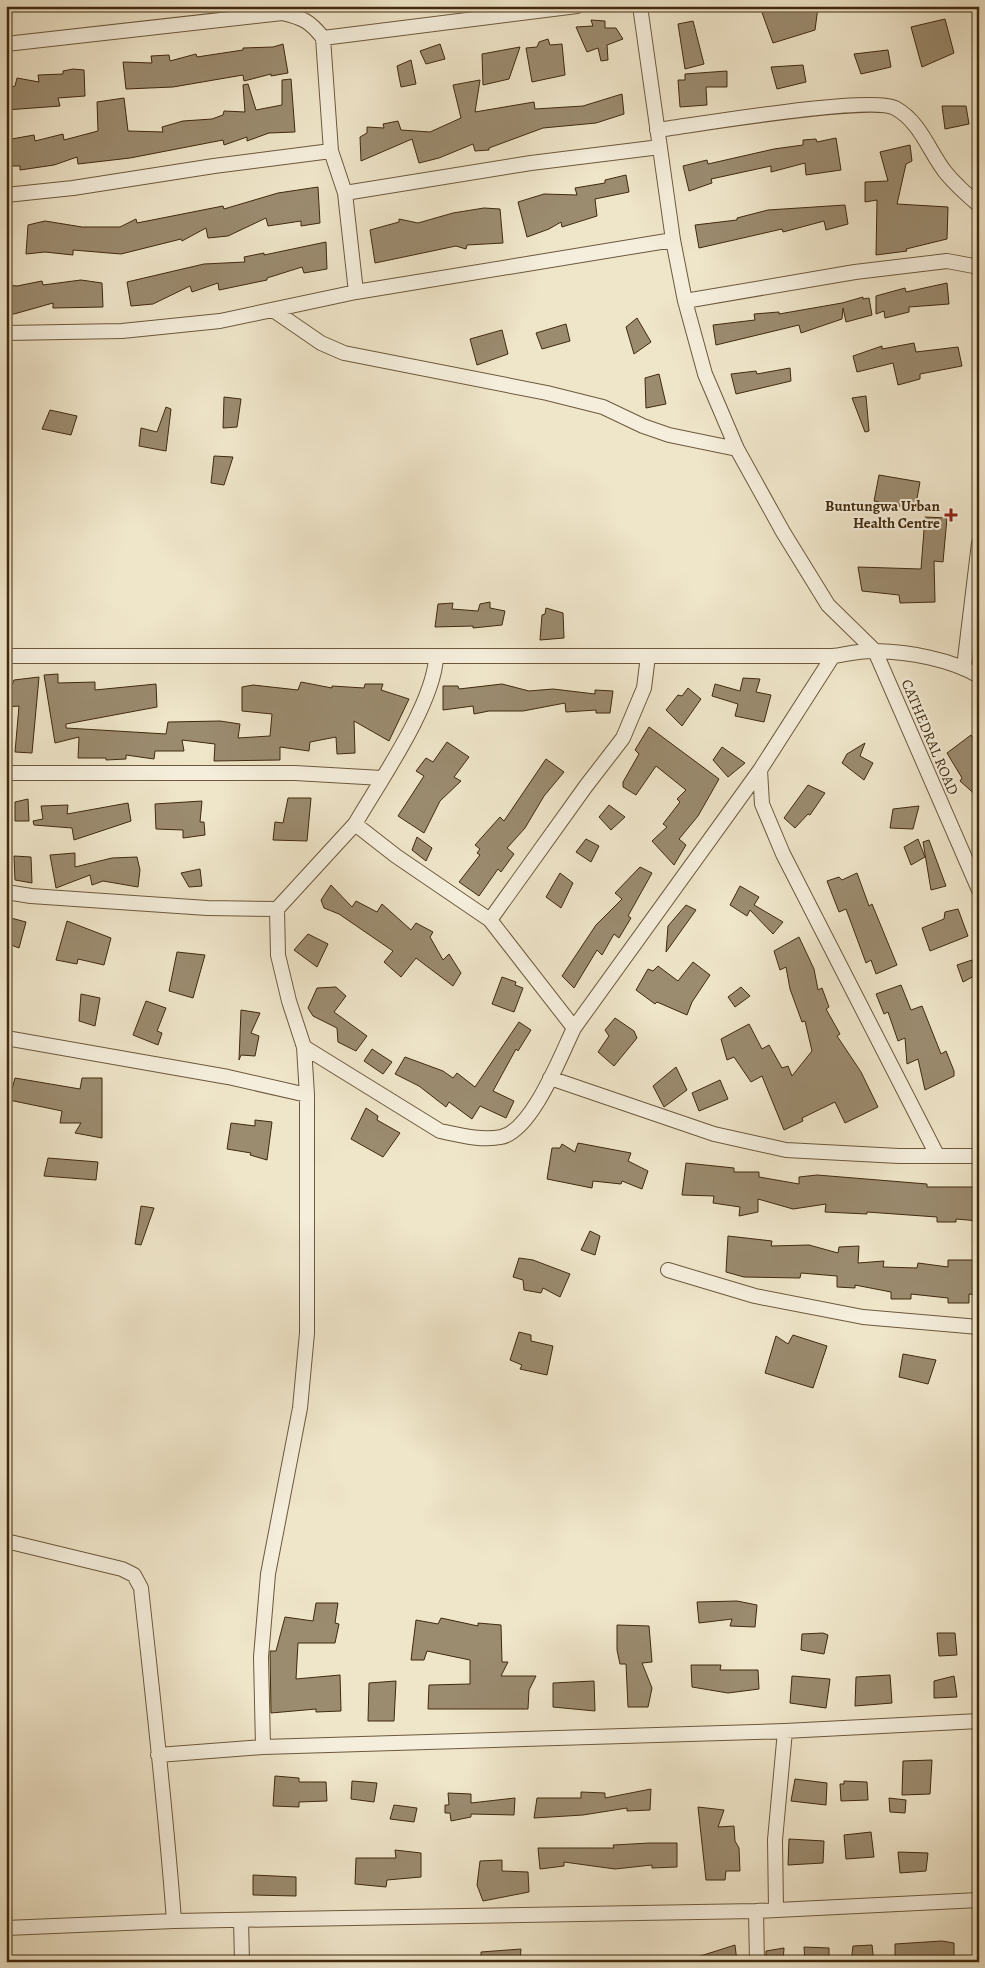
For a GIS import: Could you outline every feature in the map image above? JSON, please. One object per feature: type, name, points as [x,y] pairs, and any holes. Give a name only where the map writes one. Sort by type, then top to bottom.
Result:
[{"type":"street","points":[[323,38],[577,6]]},
{"type":"street","points":[[640,6],[673,240],[685,301],[705,374],[737,449],[783,532],[828,605],[875,651]]},
{"type":"street","points":[[6,44],[282,13],[298,16],[312,24],[323,38],[331,151],[345,193],[356,292]]},
{"type":"street","points":[[657,130],[830,107],[874,104],[894,107],[910,119],[928,142],[945,172],[979,205]]},
{"type":"street","points":[[345,193],[531,163],[660,147]]},
{"type":"street","points":[[6,195],[73,188],[214,166],[331,151]]},
{"type":"street","points":[[6,333],[122,332],[220,321],[356,292],[673,240]]},
{"type":"street","points":[[685,301],[855,272],[947,261],[979,267]]},
{"type":"street","points":[[273,310],[321,343],[344,353],[547,393],[603,407],[643,426],[669,435],[737,449]]},
{"type":"street","points":[[964,667],[979,543]]},
{"type":"street","points":[[6,656],[436,658],[833,656],[875,651],[911,655],[964,667],[979,676]]},
{"type":"street","name":"CATHEDRAL ROAD","points":[[875,651],[979,890]]},
{"type":"street","points":[[490,920],[586,786],[623,738],[644,688],[648,656]]},
{"type":"street","points":[[304,1047],[440,1131],[463,1136],[502,1137],[514,1132],[528,1116],[550,1078],[574,1028],[760,770],[833,656]]},
{"type":"street","points":[[263,1747],[261,1657],[268,1574],[279,1507],[300,1408],[307,1332],[307,1094],[304,1047],[289,1001],[278,955],[277,909],[355,824],[397,753],[430,687],[436,658]]},
{"type":"street","points":[[760,770],[762,804],[783,854],[937,1155]]},
{"type":"street","points":[[6,773],[296,773],[382,778]]},
{"type":"street","points":[[355,824],[396,856],[490,920],[574,1028]]},
{"type":"street","points":[[6,892],[31,896],[207,908],[277,909]]},
{"type":"street","points":[[6,1038],[228,1077],[307,1094]]},
{"type":"street","points":[[550,1078],[714,1134],[786,1150],[898,1156],[979,1156]]},
{"type":"street","points":[[668,1270],[755,1296],[863,1317],[979,1327]]},
{"type":"street","points":[[6,1541],[122,1569],[134,1575],[141,1588],[174,1921]]},
{"type":"street","points":[[158,1755],[263,1747],[785,1731],[979,1721]]},
{"type":"street","points":[[776,1909],[775,1840],[785,1731]]},
{"type":"street","points":[[6,1928],[174,1921],[756,1911],[979,1900]]},
{"type":"street","points":[[756,1911],[757,1962]]},
{"type":"street","points":[[241,1920],[242,1962]]},
{"type":"building","points":[[760,7],[818,7],[815,30],[773,43]]},
{"type":"building","points":[[945,19],[954,53],[922,67],[911,27]]},
{"type":"building","points":[[591,20],[605,21],[605,28],[616,28],[623,39],[607,45],[608,60],[601,61],[598,48],[587,52],[576,27],[593,26]]},
{"type":"building","points":[[693,21],[704,64],[685,69],[678,24]]},
{"type":"building","points":[[548,39],[550,45],[562,44],[565,75],[532,82],[526,48],[537,47],[539,42]]},
{"type":"building","points":[[283,44],[288,73],[271,76],[271,74],[244,81],[243,75],[173,87],[126,89],[123,62],[152,63],[151,56],[169,55],[170,61],[196,54],[197,57],[243,50],[243,48],[273,47]]},
{"type":"building","points":[[440,44],[445,59],[426,64],[420,51]]},
{"type":"building","points":[[520,47],[509,79],[483,85],[482,54]]},
{"type":"building","points":[[888,50],[891,67],[861,74],[854,54]]},
{"type":"building","points":[[411,60],[416,84],[401,87],[397,66]]},
{"type":"building","points":[[803,65],[806,82],[777,89],[771,67]]},
{"type":"building","points":[[73,69],[84,70],[85,96],[58,98],[60,106],[6,110],[6,98],[11,97],[8,88],[15,86],[17,78],[39,82],[38,75],[63,74],[63,71]]},
{"type":"building","points":[[727,71],[727,87],[706,87],[707,105],[680,107],[678,80],[685,80],[685,74]]},
{"type":"building","points":[[291,79],[295,132],[269,133],[247,141],[247,137],[224,145],[223,140],[130,158],[78,164],[77,157],[54,165],[20,170],[20,166],[6,166],[6,140],[34,135],[35,141],[63,134],[64,140],[98,131],[97,102],[124,98],[128,131],[163,132],[162,127],[183,121],[212,119],[223,115],[224,111],[245,112],[243,85],[248,84],[256,110],[282,105],[282,80]]},
{"type":"building","points":[[480,80],[475,112],[534,102],[535,109],[583,106],[622,94],[624,114],[596,123],[543,128],[489,148],[489,150],[475,151],[473,144],[439,158],[419,163],[412,139],[361,161],[360,137],[367,133],[367,127],[384,128],[383,124],[398,121],[401,130],[430,132],[461,118],[453,85]]},
{"type":"building","points":[[942,106],[966,106],[969,124],[945,129]]},
{"type":"building","points":[[836,138],[841,170],[806,175],[805,163],[771,172],[771,166],[711,179],[712,183],[689,191],[683,166],[707,160],[708,164],[774,149],[803,145],[803,140],[816,139],[817,142]]},
{"type":"building","points":[[910,145],[912,161],[906,164],[897,204],[948,207],[947,239],[906,249],[907,251],[876,255],[877,200],[865,202],[865,182],[888,181],[880,152]]},
{"type":"building","points":[[626,175],[629,192],[595,199],[597,216],[562,227],[561,222],[549,229],[527,237],[518,202],[544,194],[577,195],[575,188],[605,183],[605,180]]},
{"type":"building","points":[[318,187],[320,223],[301,226],[301,221],[268,226],[266,218],[228,236],[208,238],[206,228],[182,241],[181,239],[121,254],[73,250],[73,255],[45,252],[26,254],[28,225],[45,221],[82,227],[120,227],[136,219],[137,223],[223,206],[224,209],[278,193]]},
{"type":"building","points":[[845,205],[848,224],[826,230],[824,221],[783,232],[782,229],[699,248],[695,225],[737,220],[737,218],[768,210]]},
{"type":"building","points":[[484,208],[500,209],[503,243],[467,245],[466,249],[456,246],[375,263],[370,230],[399,222],[399,219],[418,223],[453,213]]},
{"type":"building","points":[[326,242],[327,269],[304,273],[302,267],[267,278],[267,280],[219,290],[218,283],[192,292],[190,286],[153,304],[131,306],[127,282],[204,264],[245,262],[244,257],[264,253],[264,255]]},
{"type":"building","points":[[81,280],[102,283],[103,307],[53,308],[53,303],[14,314],[6,313],[6,285],[17,286],[42,281],[43,285]]},
{"type":"building","points":[[947,283],[949,304],[909,307],[909,312],[885,318],[884,311],[876,314],[876,296],[905,288],[906,292]]},
{"type":"building","points":[[863,297],[863,299],[869,298],[872,315],[846,322],[843,308],[842,319],[801,333],[799,325],[716,345],[713,325],[755,320],[754,314],[779,312],[779,314],[842,303]]},
{"type":"building","points":[[637,318],[651,342],[634,354],[626,327]]},
{"type":"building","points":[[566,324],[570,341],[542,349],[536,333]]},
{"type":"building","points":[[502,330],[508,354],[477,365],[470,339]]},
{"type":"building","points":[[914,343],[916,352],[958,347],[962,366],[920,374],[920,379],[898,385],[893,363],[857,372],[853,356],[882,346],[882,349]]},
{"type":"building","points":[[790,368],[791,381],[736,394],[731,374],[756,371],[757,374]]},
{"type":"building","points":[[659,374],[666,404],[646,408],[645,378]]},
{"type":"building","points":[[866,396],[869,431],[865,432],[852,398]]},
{"type":"building","points":[[224,397],[241,399],[237,427],[223,428]]},
{"type":"building","points":[[166,407],[171,409],[166,451],[139,446],[141,428],[157,432]]},
{"type":"building","points":[[50,410],[77,416],[71,435],[42,429]]},
{"type":"building","points":[[214,456],[233,457],[224,485],[211,483]]},
{"type":"building","points":[[879,475],[920,482],[915,509],[874,501]]},
{"type":"building","points":[[925,517],[947,518],[943,562],[934,561],[935,602],[900,603],[899,595],[862,591],[858,567],[921,569]]},
{"type":"building","points":[[490,602],[490,608],[505,611],[502,625],[473,628],[473,626],[435,627],[438,604],[453,603],[452,609],[478,611],[480,604]]},
{"type":"building","points":[[546,608],[563,613],[564,638],[540,640],[542,615],[545,614]]},
{"type":"building","points":[[58,674],[58,683],[95,682],[95,690],[156,684],[157,707],[66,724],[66,728],[166,734],[168,722],[220,721],[240,724],[238,738],[270,736],[272,714],[242,711],[242,687],[253,685],[298,690],[301,682],[332,688],[332,686],[364,688],[365,684],[383,684],[381,690],[409,699],[389,741],[354,721],[355,753],[337,754],[336,737],[310,742],[309,751],[280,747],[280,760],[214,761],[215,744],[182,740],[184,751],[155,751],[154,759],[126,755],[126,759],[106,760],[106,758],[78,758],[79,737],[55,743],[44,675]]},
{"type":"building","points":[[39,677],[32,753],[15,752],[19,706],[6,707],[6,686],[12,685],[14,680]]},
{"type":"building","points":[[743,678],[760,679],[756,692],[771,695],[764,722],[735,716],[738,704],[712,696],[715,684],[740,691]]},
{"type":"building","points":[[502,684],[529,691],[553,689],[595,694],[595,690],[613,691],[610,713],[596,713],[596,710],[566,712],[565,703],[523,711],[489,711],[474,714],[473,706],[443,710],[443,686],[458,686],[459,689]]},
{"type":"building","points":[[688,688],[701,699],[682,726],[666,710],[678,695],[682,696]]},
{"type":"building","points":[[649,727],[719,779],[698,816],[679,839],[686,845],[674,865],[652,841],[667,827],[663,824],[680,802],[677,799],[686,790],[656,766],[636,795],[623,787],[623,782],[639,754],[635,750]]},
{"type":"building","points":[[979,734],[979,798],[960,781],[962,778],[947,753],[971,735],[973,738]]},
{"type":"building","points":[[447,742],[469,757],[454,777],[461,781],[440,801],[424,833],[398,816],[424,776],[416,771],[426,758],[433,762]]},
{"type":"building","points":[[865,743],[860,756],[873,763],[864,780],[842,763],[847,754]]},
{"type":"building","points":[[722,747],[745,763],[728,777],[713,760]]},
{"type":"building","points":[[546,759],[564,772],[544,796],[525,828],[507,848],[514,854],[501,872],[498,869],[479,896],[459,882],[480,855],[477,853],[480,849],[475,845],[500,817],[504,821]]},
{"type":"building","points":[[808,785],[825,793],[810,815],[808,814],[795,828],[784,818]]},
{"type":"building","points":[[288,798],[311,798],[307,841],[273,840],[275,822],[283,823]]},
{"type":"building","points":[[28,799],[29,821],[15,821],[15,802]]},
{"type":"building","points":[[202,801],[200,822],[204,822],[205,835],[183,838],[183,830],[156,829],[155,804]]},
{"type":"building","points":[[128,803],[131,821],[74,840],[72,828],[34,825],[33,821],[43,819],[41,806],[68,805],[67,814]]},
{"type":"building","points":[[609,805],[625,817],[611,830],[599,817]]},
{"type":"building","points":[[919,806],[913,829],[890,828],[893,809]]},
{"type":"building","points":[[417,837],[432,848],[426,861],[412,850]]},
{"type":"building","points":[[586,839],[599,846],[591,862],[576,852]]},
{"type":"building","points":[[918,839],[925,857],[911,865],[904,847]]},
{"type":"building","points":[[929,840],[946,886],[931,890],[923,842]]},
{"type":"building","points":[[75,853],[75,867],[112,858],[137,857],[140,870],[138,887],[103,881],[92,885],[90,875],[56,888],[50,855]]},
{"type":"building","points":[[14,856],[31,857],[32,883],[15,880]]},
{"type":"building","points":[[640,867],[652,873],[628,916],[631,918],[619,938],[614,934],[602,955],[597,950],[574,988],[562,976],[596,925],[622,899],[615,893]]},
{"type":"building","points":[[200,869],[202,886],[189,887],[181,873]]},
{"type":"building","points":[[560,873],[573,883],[561,908],[546,897]]},
{"type":"building","points":[[857,873],[869,906],[872,904],[897,965],[876,974],[871,960],[866,963],[846,909],[839,912],[827,881],[839,877],[842,880]]},
{"type":"building","points":[[331,885],[352,907],[356,901],[377,912],[382,904],[411,930],[416,923],[433,932],[430,937],[443,960],[449,954],[461,973],[453,986],[416,958],[401,977],[384,962],[393,951],[339,914],[324,908],[321,900]]},
{"type":"building","points":[[740,886],[759,897],[754,905],[783,922],[773,934],[750,910],[747,916],[730,905]]},
{"type":"building","points":[[686,905],[696,910],[666,952],[668,926]]},
{"type":"building","points":[[958,909],[968,936],[930,951],[922,928],[944,919],[945,912]]},
{"type":"building","points":[[11,918],[26,922],[19,948],[6,943],[6,930]]},
{"type":"building","points":[[67,921],[111,938],[104,965],[78,959],[77,964],[56,960]]},
{"type":"building","points":[[308,934],[328,944],[317,967],[294,950]]},
{"type":"building","points":[[799,937],[814,969],[818,990],[822,988],[829,1007],[826,1009],[840,1034],[837,1036],[861,1072],[878,1107],[845,1123],[835,1102],[802,1118],[803,1121],[784,1130],[762,1076],[751,1082],[734,1057],[727,1060],[721,1039],[749,1024],[762,1049],[769,1045],[782,1068],[788,1066],[792,1076],[812,1051],[805,1021],[802,1022],[790,989],[786,967],[780,970],[774,951]]},
{"type":"building","points":[[177,952],[205,955],[193,998],[169,991]]},
{"type":"building","points":[[972,960],[978,974],[963,982],[957,965]]},
{"type":"building","points":[[693,962],[710,975],[692,1002],[687,1015],[657,1002],[655,1004],[636,990],[648,969],[653,971],[658,966],[678,981]]},
{"type":"building","points":[[502,977],[516,982],[515,985],[523,988],[514,1012],[492,1004]]},
{"type":"building","points":[[901,985],[911,1010],[922,1006],[941,1054],[946,1051],[954,1071],[954,1076],[925,1090],[918,1059],[907,1064],[905,1038],[898,1041],[888,1012],[884,1014],[876,994]]},
{"type":"building","points":[[336,987],[346,996],[334,1012],[367,1036],[356,1051],[338,1042],[337,1028],[313,1016],[308,1008],[317,988]]},
{"type":"building","points":[[741,987],[750,996],[735,1007],[728,997]]},
{"type":"building","points":[[81,994],[100,998],[95,1026],[79,1021]]},
{"type":"building","points":[[146,1001],[166,1008],[157,1031],[162,1033],[158,1045],[133,1035]]},
{"type":"building","points":[[241,1010],[260,1013],[251,1033],[259,1036],[255,1056],[241,1055],[239,1060]]},
{"type":"building","points":[[615,1018],[634,1031],[637,1038],[614,1066],[598,1052],[609,1036],[605,1030]]},
{"type":"building","points":[[519,1022],[531,1030],[518,1051],[516,1049],[493,1091],[514,1101],[506,1118],[480,1106],[472,1119],[449,1102],[446,1107],[419,1086],[395,1074],[405,1057],[443,1071],[453,1078],[457,1073],[475,1087]]},
{"type":"building","points":[[372,1049],[392,1062],[383,1074],[364,1061]]},
{"type":"building","points":[[676,1067],[687,1090],[664,1107],[653,1086]]},
{"type":"building","points":[[15,1078],[80,1089],[82,1078],[102,1078],[102,1138],[75,1133],[81,1123],[60,1123],[62,1111],[9,1100]]},
{"type":"building","points":[[720,1080],[728,1099],[699,1111],[692,1093]]},
{"type":"building","points":[[366,1108],[378,1116],[377,1120],[400,1133],[383,1157],[351,1139]]},
{"type":"building","points":[[255,1120],[272,1122],[267,1160],[250,1155],[251,1153],[227,1149],[231,1123],[255,1126]]},
{"type":"building","points":[[578,1143],[631,1153],[628,1161],[648,1171],[642,1189],[622,1181],[621,1184],[593,1181],[592,1188],[547,1179],[552,1148],[560,1148],[562,1144],[575,1152]]},
{"type":"building","points":[[48,1158],[98,1162],[96,1180],[44,1176]]},
{"type":"building","points":[[686,1163],[734,1168],[734,1172],[759,1172],[759,1177],[799,1184],[799,1177],[817,1175],[927,1184],[927,1187],[979,1187],[979,1221],[956,1219],[956,1222],[937,1222],[937,1217],[867,1212],[867,1214],[825,1212],[826,1204],[793,1209],[758,1199],[758,1212],[739,1216],[740,1207],[713,1203],[714,1196],[682,1195]]},
{"type":"building","points":[[141,1206],[154,1208],[141,1245],[135,1244]]},
{"type":"building","points":[[590,1231],[600,1236],[595,1255],[581,1250]]},
{"type":"building","points":[[728,1236],[772,1241],[771,1246],[809,1245],[838,1253],[839,1247],[859,1246],[858,1263],[884,1261],[883,1267],[917,1268],[918,1263],[948,1267],[948,1260],[979,1260],[979,1295],[969,1294],[969,1303],[948,1303],[948,1298],[911,1294],[911,1299],[891,1299],[891,1292],[855,1285],[855,1288],[837,1287],[837,1276],[801,1273],[800,1278],[744,1277],[726,1272]]},
{"type":"building","points":[[519,1258],[533,1260],[570,1274],[560,1297],[543,1288],[541,1293],[524,1290],[523,1280],[513,1277]]},
{"type":"building","points":[[519,1332],[531,1335],[531,1341],[553,1346],[547,1375],[520,1369],[522,1365],[510,1360]]},
{"type":"building","points":[[793,1335],[827,1346],[813,1388],[765,1373],[776,1336],[788,1344]]},
{"type":"building","points":[[903,1354],[936,1360],[928,1384],[899,1377]]},
{"type":"building","points":[[737,1601],[757,1605],[755,1627],[730,1626],[732,1619],[699,1623],[697,1602]]},
{"type":"building","points":[[316,1603],[338,1603],[335,1623],[339,1624],[335,1643],[298,1643],[296,1679],[340,1675],[341,1711],[316,1712],[316,1709],[271,1713],[270,1651],[276,1651],[285,1617],[313,1621]]},
{"type":"building","points":[[441,1618],[478,1626],[478,1623],[501,1625],[502,1662],[508,1662],[501,1676],[536,1676],[529,1690],[528,1709],[428,1709],[429,1685],[470,1684],[470,1660],[427,1651],[424,1660],[411,1660],[416,1620],[438,1624]]},
{"type":"building","points":[[617,1625],[649,1626],[652,1662],[642,1663],[652,1688],[648,1707],[628,1707],[626,1664],[620,1664],[617,1650]]},
{"type":"building","points":[[823,1633],[828,1635],[824,1654],[801,1650],[802,1634]]},
{"type":"building","points":[[937,1633],[955,1633],[957,1655],[939,1656]]},
{"type":"building","points":[[691,1665],[721,1665],[720,1670],[758,1670],[759,1689],[728,1693],[692,1687]]},
{"type":"building","points":[[890,1675],[892,1703],[855,1706],[856,1677]]},
{"type":"building","points":[[792,1676],[830,1679],[826,1708],[790,1703]]},
{"type":"building","points":[[954,1676],[957,1697],[934,1698],[934,1681]]},
{"type":"building","points":[[396,1681],[394,1721],[368,1721],[369,1683]]},
{"type":"building","points":[[594,1681],[595,1711],[553,1707],[553,1683]]},
{"type":"building","points":[[932,1760],[930,1794],[902,1795],[903,1761]]},
{"type":"building","points":[[275,1776],[299,1778],[299,1782],[326,1782],[327,1801],[299,1802],[299,1807],[273,1806]]},
{"type":"building","points":[[795,1779],[827,1783],[826,1805],[791,1801]]},
{"type":"building","points":[[352,1781],[377,1783],[374,1802],[351,1799]]},
{"type":"building","points":[[844,1781],[867,1782],[868,1800],[841,1801],[840,1784],[844,1784]]},
{"type":"building","points":[[651,1789],[650,1810],[627,1811],[627,1808],[583,1815],[534,1818],[537,1798],[581,1798],[581,1792],[605,1793],[605,1798]]},
{"type":"building","points":[[448,1793],[471,1794],[471,1803],[515,1798],[514,1815],[471,1814],[471,1817],[451,1821],[450,1813],[445,1813],[445,1805],[449,1805]]},
{"type":"building","points":[[889,1798],[906,1800],[905,1813],[890,1812]]},
{"type":"building","points":[[394,1805],[417,1808],[414,1822],[390,1819]]},
{"type":"building","points":[[698,1807],[724,1810],[718,1827],[734,1826],[735,1841],[739,1848],[740,1871],[726,1871],[725,1880],[706,1880]]},
{"type":"building","points":[[871,1832],[874,1857],[846,1859],[844,1835]]},
{"type":"building","points":[[789,1839],[824,1841],[823,1863],[788,1865]]},
{"type":"building","points":[[677,1843],[677,1867],[652,1868],[652,1865],[615,1869],[564,1862],[564,1866],[540,1869],[538,1848],[614,1848],[613,1845]]},
{"type":"building","points":[[395,1850],[421,1853],[421,1877],[387,1880],[386,1887],[355,1884],[356,1858],[396,1858]]},
{"type":"building","points":[[898,1852],[928,1853],[926,1871],[900,1873]]},
{"type":"building","points":[[502,1860],[502,1871],[528,1872],[529,1892],[483,1901],[477,1885],[480,1861]]},
{"type":"building","points":[[253,1875],[296,1877],[296,1896],[253,1895]]},
{"type":"building","points":[[942,1941],[954,1943],[954,1962],[895,1961],[895,1944]]},
{"type":"building","points":[[735,1945],[737,1962],[692,1962],[691,1959]]},
{"type":"building","points":[[872,1945],[874,1962],[851,1962],[853,1946]]},
{"type":"building","points":[[804,1947],[829,1948],[829,1962],[805,1962]]},
{"type":"building","points":[[784,1948],[783,1962],[766,1962],[766,1951]]},
{"type":"building","points":[[521,1949],[520,1962],[481,1962],[481,1952]]},
{"type":"place","name":"Buntungwa Urban Health Centre","points":[[951,515]]}]
